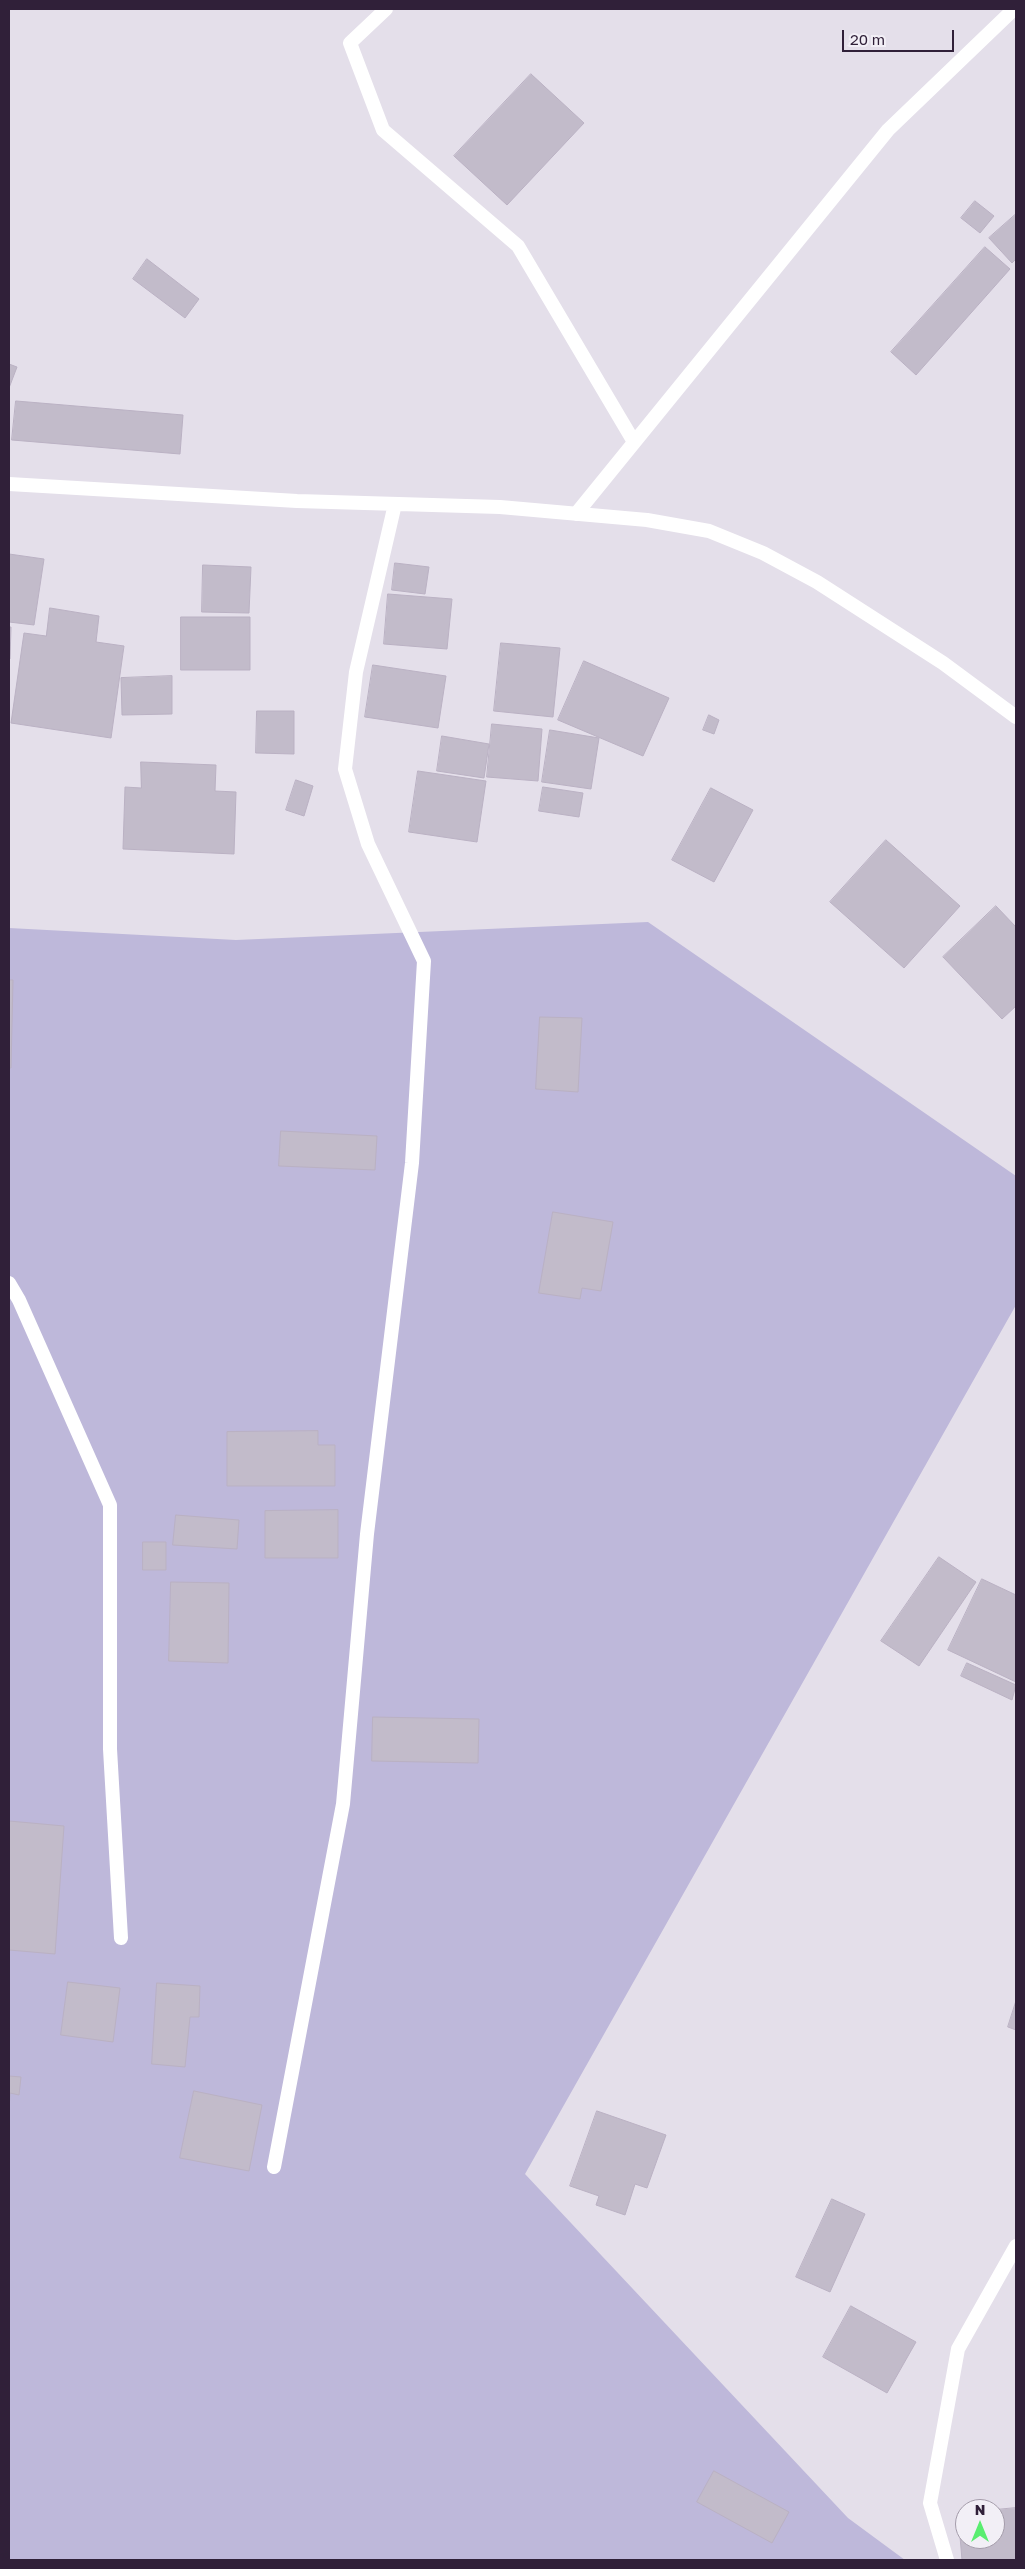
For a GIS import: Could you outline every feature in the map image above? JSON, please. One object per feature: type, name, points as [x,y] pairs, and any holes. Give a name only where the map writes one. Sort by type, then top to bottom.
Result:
[{"type":"street","points":[[386,9],[350,43],[384,130],[518,246],[634,442]]},
{"type":"street","points":[[576,514],[888,130],[1014,9]]},
{"type":"street","points":[[9,484],[287,500],[500,507],[647,520],[709,531],[763,554],[817,582],[927,653],[1016,717]]},
{"type":"street","points":[[274,2167],[343,1804],[366,1534],[412,1163],[424,961],[368,844],[345,769],[356,672],[395,504]]},
{"type":"street","points":[[9,1283],[19,1300],[110,1505],[110,1749],[121,1938]]},
{"type":"street","points":[[947,2560],[930,2503],[958,2349],[1016,2246]]},
{"type":"shaded area","points":[[648,922],[1016,1176],[1016,1305],[525,2174],[848,2518],[905,2560],[9,2560],[9,928],[236,940]]},
{"type":"building","points":[[531,74],[584,123],[507,205],[454,156]]},
{"type":"building","points":[[975,201],[994,216],[980,233],[961,218]]},
{"type":"building","points":[[1016,214],[1016,259],[1012,263],[989,238]]},
{"type":"building","points":[[985,247],[1010,269],[916,375],[891,352]]},
{"type":"building","points":[[147,259],[199,299],[185,318],[133,279]]},
{"type":"building","points":[[9,364],[17,367],[9,388]]},
{"type":"building","points":[[16,401],[183,415],[180,454],[12,440]]},
{"type":"building","points":[[9,554],[44,559],[34,625],[9,622]]},
{"type":"building","points":[[395,563],[429,567],[425,594],[392,590]]},
{"type":"building","points":[[203,565],[251,567],[249,613],[202,612]]},
{"type":"building","points":[[388,594],[452,599],[447,649],[384,644]]},
{"type":"building","points":[[50,608],[99,616],[96,642],[124,646],[111,738],[11,723],[24,633],[46,636]]},
{"type":"building","points":[[181,617],[250,617],[250,670],[181,670]]},
{"type":"building","points":[[9,627],[11,627],[10,659],[9,659]]},
{"type":"building","points":[[501,643],[560,648],[553,717],[494,711]]},
{"type":"building","points":[[584,661],[669,698],[643,756],[558,720]]},
{"type":"building","points":[[373,665],[446,676],[438,728],[365,717]]},
{"type":"building","points":[[172,676],[172,714],[122,715],[121,678]]},
{"type":"building","points":[[257,711],[294,711],[294,754],[256,753]]},
{"type":"building","points":[[709,715],[719,720],[714,734],[703,730]]},
{"type":"building","points":[[492,724],[542,729],[538,781],[487,777]]},
{"type":"building","points":[[550,730],[599,738],[591,789],[542,782]]},
{"type":"building","points":[[442,736],[489,744],[484,778],[437,771]]},
{"type":"building","points":[[141,762],[216,765],[215,791],[236,792],[234,854],[123,849],[125,787],[141,788]]},
{"type":"building","points":[[418,771],[486,781],[477,842],[409,832]]},
{"type":"building","points":[[296,780],[313,786],[304,816],[286,810]]},
{"type":"building","points":[[543,787],[583,793],[579,817],[539,811]]},
{"type":"building","points":[[711,788],[753,810],[714,882],[672,860]]},
{"type":"building","points":[[886,840],[960,906],[904,968],[830,902]]},
{"type":"building","points":[[996,906],[1016,927],[1016,1006],[1002,1019],[943,957]]},
{"type":"building","points":[[9,980],[13,980],[11,1068],[9,1068]]},
{"type":"building","points":[[540,1017],[582,1018],[578,1092],[536,1089]]},
{"type":"building","points":[[281,1131],[377,1136],[375,1170],[279,1166]]},
{"type":"building","points":[[553,1212],[613,1222],[601,1291],[582,1288],[580,1299],[539,1293]]},
{"type":"building","points":[[318,1431],[318,1445],[335,1445],[335,1486],[227,1486],[227,1432]]},
{"type":"building","points":[[338,1510],[338,1558],[265,1558],[265,1511]]},
{"type":"building","points":[[176,1515],[239,1520],[237,1549],[173,1545]]},
{"type":"building","points":[[143,1542],[166,1542],[166,1570],[143,1570]]},
{"type":"building","points":[[939,1557],[976,1582],[919,1666],[881,1641]]},
{"type":"building","points":[[982,1579],[1016,1595],[1016,1682],[948,1650]]},
{"type":"building","points":[[171,1582],[229,1583],[228,1663],[169,1661]]},
{"type":"building","points":[[967,1663],[1016,1685],[1012,1700],[961,1676]]},
{"type":"building","points":[[373,1717],[479,1719],[478,1763],[372,1761]]},
{"type":"building","points":[[9,1821],[64,1826],[55,1954],[9,1950]]},
{"type":"building","points":[[68,1982],[120,1988],[113,2042],[61,2035]]},
{"type":"building","points":[[157,1983],[200,1986],[199,2017],[190,2017],[185,2067],[152,2064]]},
{"type":"building","points":[[1016,2001],[1016,2030],[1008,2027]]},
{"type":"building","points":[[9,2076],[21,2077],[19,2095],[10,2093],[9,2110]]},
{"type":"building","points":[[194,2091],[262,2105],[249,2171],[180,2158]]},
{"type":"building","points":[[597,2111],[666,2135],[647,2188],[635,2184],[625,2215],[596,2205],[599,2196],[570,2186]]},
{"type":"building","points":[[832,2199],[865,2214],[830,2292],[796,2277]]},
{"type":"building","points":[[851,2306],[916,2342],[887,2393],[823,2357]]},
{"type":"building","points":[[714,2471],[789,2512],[772,2543],[697,2502]]},
{"type":"building","points":[[1016,2508],[1016,2560],[962,2560],[961,2549],[1005,2549],[1005,2509]]}]
